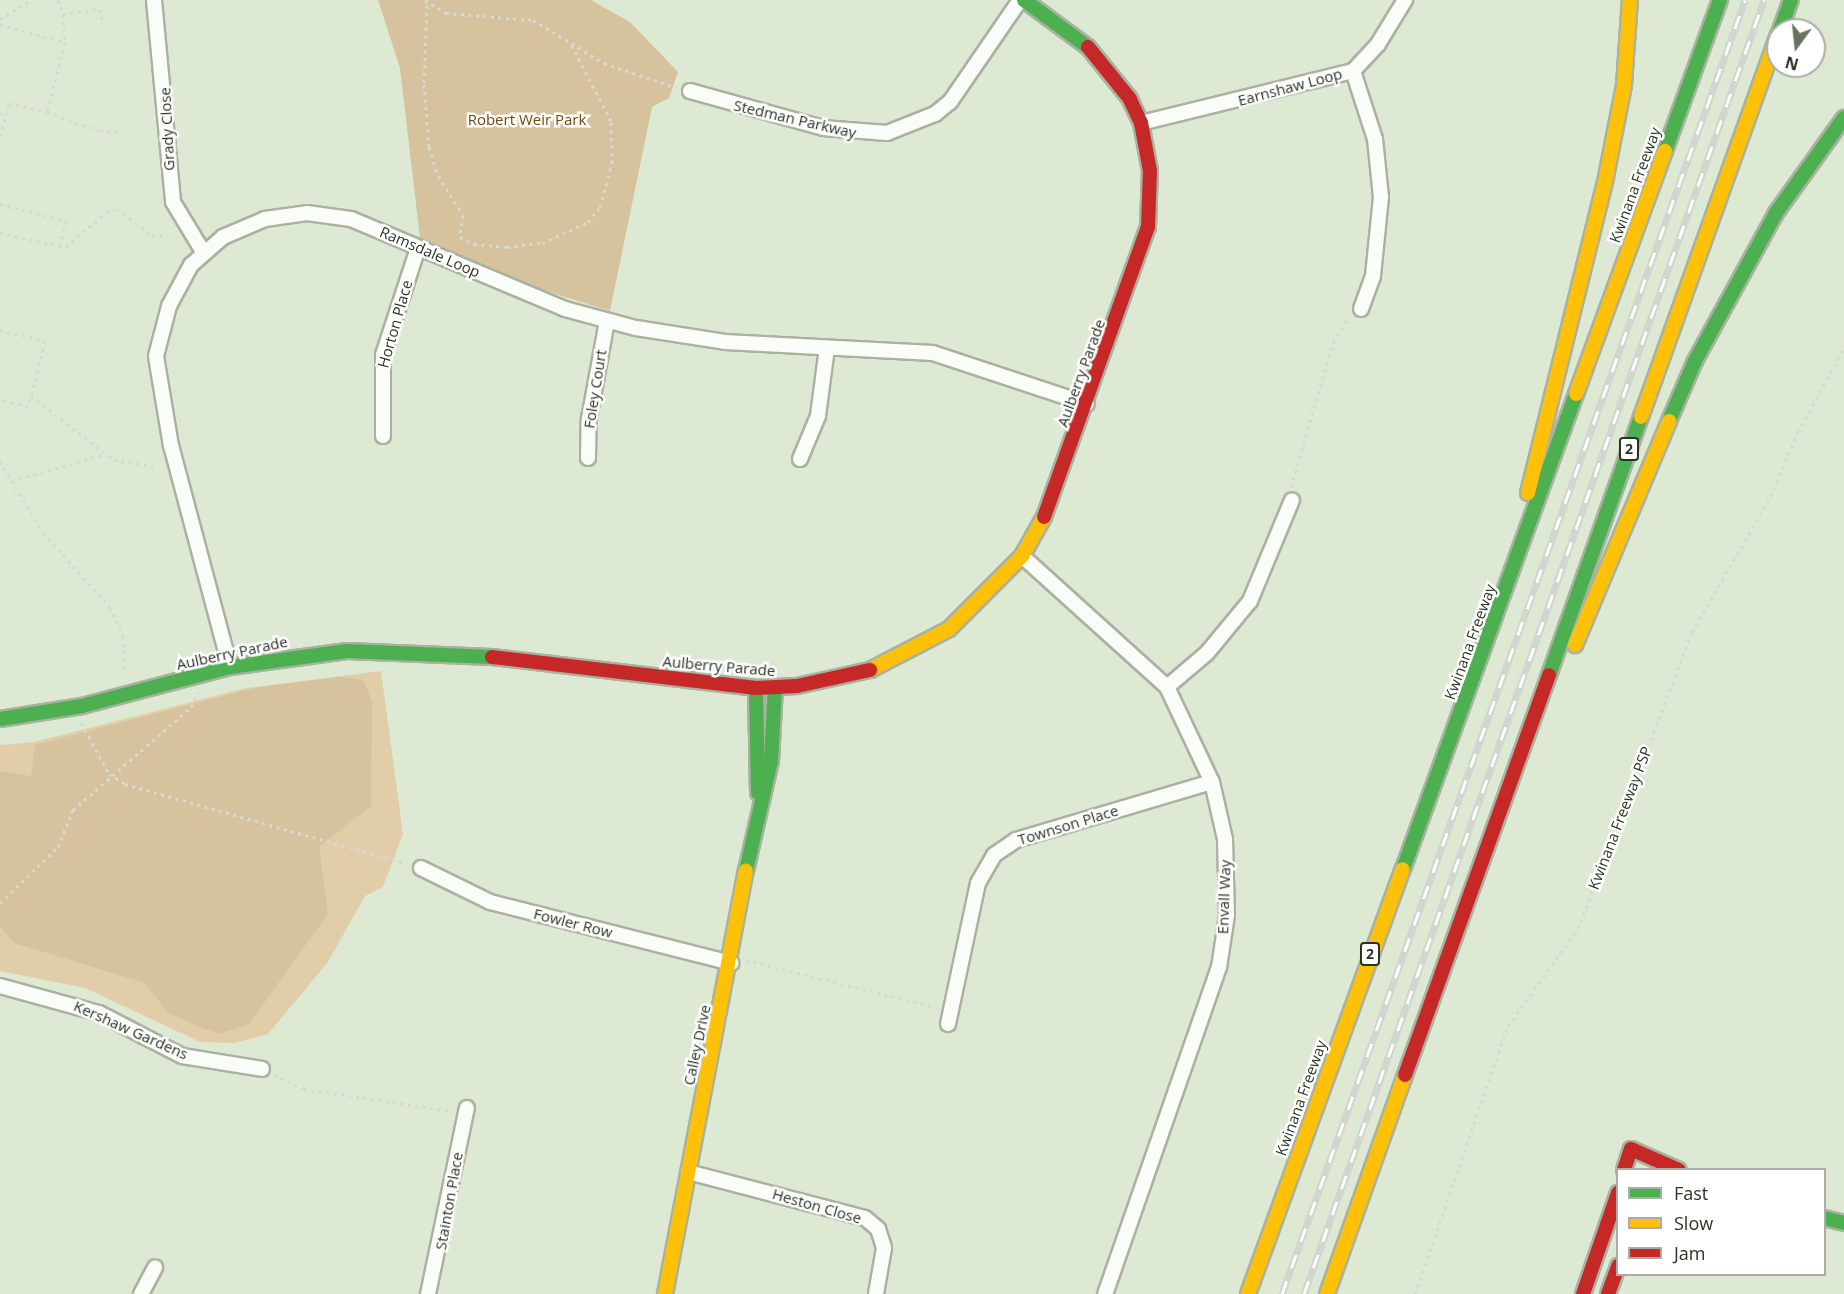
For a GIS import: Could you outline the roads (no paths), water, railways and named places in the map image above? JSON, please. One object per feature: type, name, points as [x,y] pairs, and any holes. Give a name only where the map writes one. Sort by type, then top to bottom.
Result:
[{"type":"main road","name":"Aulberry Parade","points":[[0,719],[73,708],[230,668],[346,651],[418,650],[756,688],[775,688],[836,680],[924,646],[973,609],[1022,556],[1054,494],[1149,227],[1151,189],[1141,123],[1102,58],[1065,25],[1024,0]]},
{"type":"main road","points":[[1498,616],[1606,177],[1624,85],[1630,0]]},
{"type":"main road","name":"Kwinana Freeway","points":[[1248,1294],[1498,616],[1720,0]]},
{"type":"main road","points":[[1784,18],[1791,0]]},
{"type":"main road","name":"2","points":[[1327,1294],[1483,864],[1766,69]]},
{"type":"main road","points":[[1483,864],[1695,361],[1776,213],[1844,117]]},
{"type":"main road","name":"Calley Drive","points":[[756,688],[759,801]]},
{"type":"main road","name":"Calley Drive","points":[[665,1294],[731,963],[759,801],[771,761],[775,688]]},
{"type":"main road","points":[[1625,1168],[1630,1149],[1653,1163],[1672,1168]]},
{"type":"main road","points":[[1583,1294],[1616,1196]]},
{"type":"main road","points":[[1826,1218],[1844,1223]]},
{"type":"main road","points":[[1608,1294],[1616,1269]]},
{"type":"street","name":"Grady Close","points":[[154,0],[173,202],[202,250]]},
{"type":"street","name":"Stedman Parkway","points":[[690,91],[823,128],[887,133],[935,114],[950,102],[1020,0]]},
{"type":"street","name":"Earnshaw Loop","points":[[1141,123],[1353,71],[1384,36],[1404,0]]},
{"type":"street","points":[[1353,71],[1375,139],[1382,197],[1373,276],[1361,309]]},
{"type":"street","name":"Ramsdale Loop","points":[[230,668],[156,381],[160,330],[181,281],[202,250],[264,219],[307,213],[351,219],[418,248],[607,321],[695,338],[952,356],[1087,404]]},
{"type":"street","name":"Horton Place","points":[[383,436],[383,355],[418,248]]},
{"type":"street","name":"Foley Court","points":[[588,458],[589,419],[607,321]]},
{"type":"street","points":[[800,459],[818,416],[827,348]]},
{"type":"street","points":[[1167,687],[1207,653],[1250,600],[1292,500]]},
{"type":"street","name":"Envall Way","points":[[1022,556],[1167,687],[1212,782],[1225,839],[1227,915],[1219,967],[1105,1294]]},
{"type":"street","name":"Townson Place","points":[[949,1018],[978,883],[993,855],[1016,840],[1212,782]]},
{"type":"street","name":"Fowler Row","points":[[421,868],[490,902],[731,963]]},
{"type":"street","name":"Kershaw Gardens","points":[[0,986],[99,1013],[182,1056],[262,1069]]},
{"type":"street","name":"Stainton Place","points":[[428,1294],[467,1108]]},
{"type":"street","name":"Heston Close","points":[[688,1172],[865,1218],[878,1229],[884,1248],[876,1294]]},
{"type":"street","points":[[141,1294],[155,1268]]},
{"type":"railway","points":[[1282,1294],[1745,0]]},
{"type":"railway","points":[[1304,1294],[1764,0]]},
{"type":"park label","name":"Robert Weir Park","points":[[527,120]]}]
